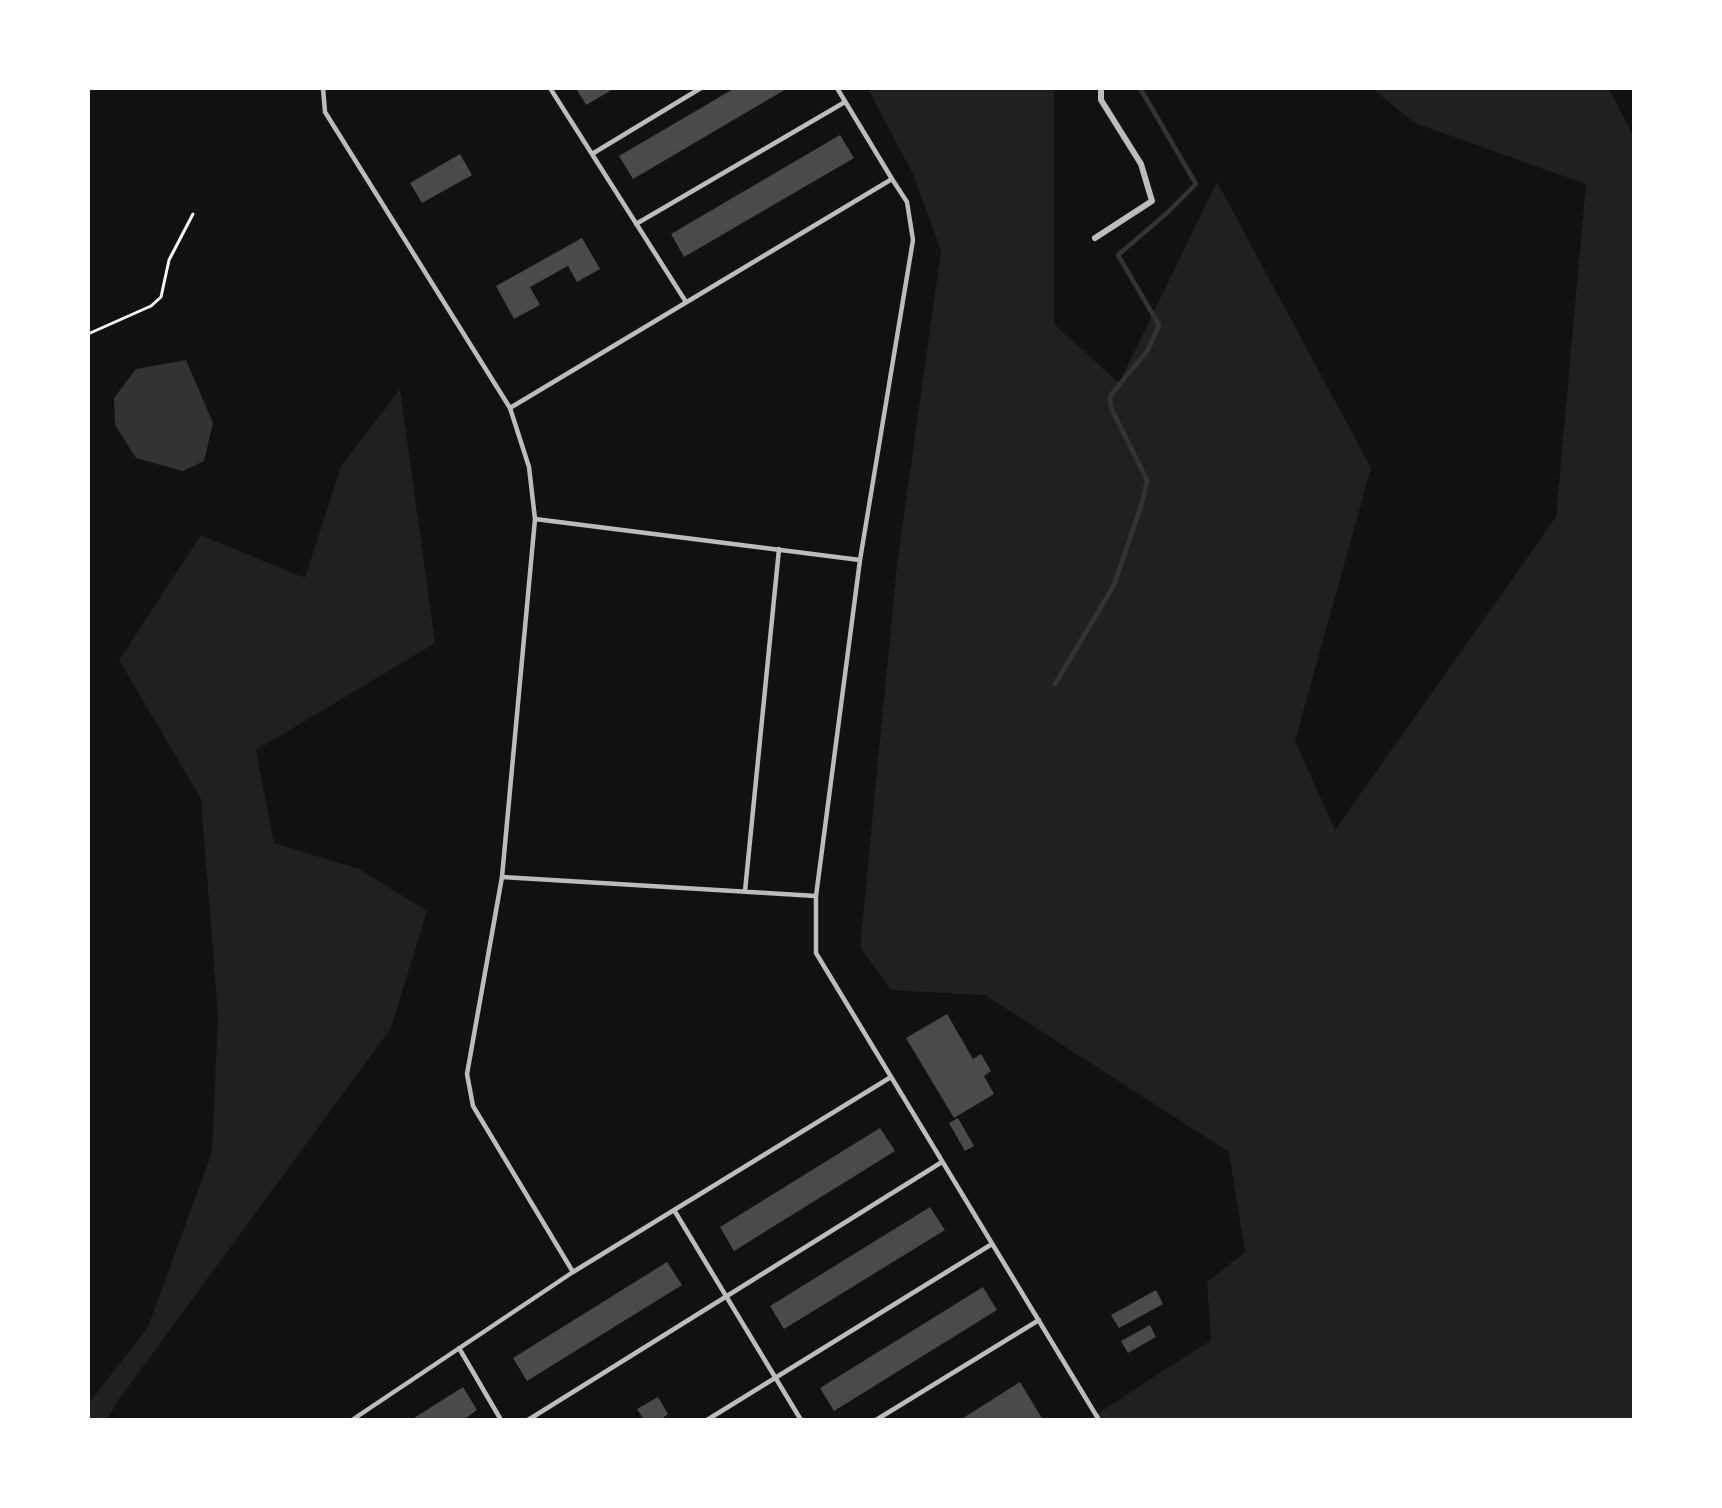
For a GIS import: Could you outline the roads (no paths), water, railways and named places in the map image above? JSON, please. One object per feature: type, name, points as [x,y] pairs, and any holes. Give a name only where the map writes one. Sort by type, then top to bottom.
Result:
[{"type":"street","points":[[1095,238],[1152,201],[1141,164],[1101,100],[1101,88]]},
{"type":"lane","points":[[323,88],[325,112],[510,408],[529,467],[535,519],[502,877],[467,1074],[473,1106],[573,1272]]},
{"type":"lane","points":[[550,88],[686,302]]},
{"type":"lane","points":[[592,154],[701,88]]},
{"type":"lane","points":[[837,88],[907,202],[913,240],[860,560],[816,896],[816,953],[1099,1419]]},
{"type":"lane","points":[[636,224],[845,102]]},
{"type":"lane","points":[[510,408],[892,179]]},
{"type":"lane","points":[[535,519],[860,560]]},
{"type":"lane","points":[[745,891],[779,549]]},
{"type":"lane","points":[[502,877],[816,896]]},
{"type":"lane","points":[[352,1419],[573,1272],[891,1077]]},
{"type":"lane","points":[[528,1419],[942,1162]]},
{"type":"lane","points":[[674,1210],[801,1419]]},
{"type":"lane","points":[[707,1419],[992,1244]]},
{"type":"lane","points":[[876,1419],[1039,1320]]},
{"type":"lane","points":[[459,1348],[501,1419]]},
{"type":"waterway","points":[[1055,684],[1114,585],[1142,503],[1147,480],[1111,408],[1110,396],[1148,350],[1159,325],[1118,255],[1167,213],[1196,184],[1140,88]]}]
